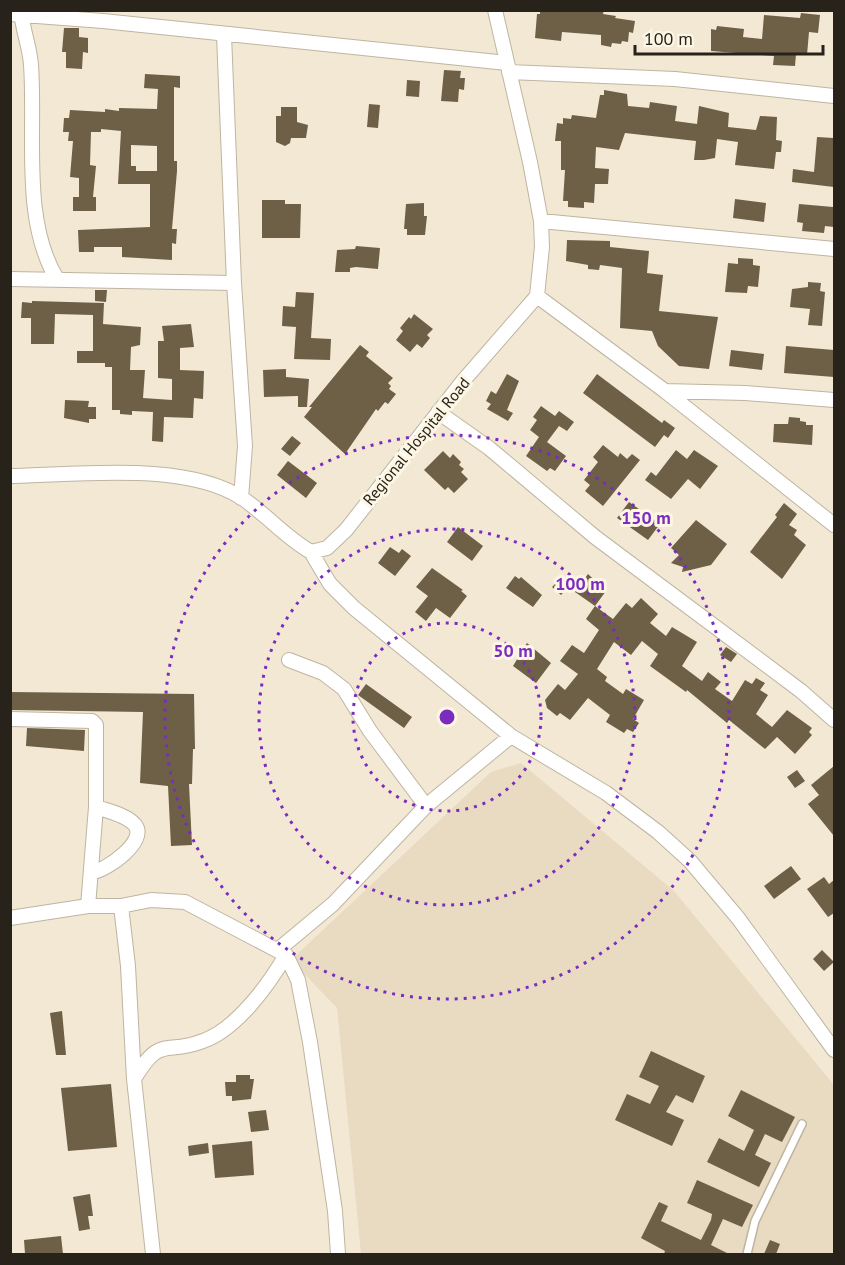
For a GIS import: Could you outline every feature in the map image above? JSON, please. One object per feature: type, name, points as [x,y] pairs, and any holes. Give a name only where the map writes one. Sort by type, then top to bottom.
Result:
[{"type":"street","points":[[495,10],[530,162],[540,220],[542,247],[537,296],[665,391],[834,525]]},
{"type":"street","points":[[57,279],[46,261],[39,239],[31,63],[18,13],[508,68],[675,79],[834,96]]},
{"type":"street","points":[[224,35],[234,283],[245,446],[241,498]]},
{"type":"street","points":[[540,220],[834,249]]},
{"type":"street","points":[[10,279],[234,283]]},
{"type":"street","name":"Regional Hospital Road","points":[[311,552],[327,548],[346,530],[438,412],[537,296]]},
{"type":"street","points":[[665,391],[745,393],[834,400]]},
{"type":"street","points":[[438,412],[489,448],[559,509],[801,691],[834,720]]},
{"type":"street","points":[[10,476],[177,475],[202,480],[241,498],[289,539],[311,552],[330,584],[354,608],[511,736],[606,793],[658,832],[690,861],[738,918],[834,1050]]},
{"type":"street","points":[[289,660],[323,673],[344,689],[376,738],[426,806]]},
{"type":"street","points":[[10,719],[92,721],[96,725],[98,744],[96,807],[93,872],[88,906]]},
{"type":"street","points":[[134,1079],[148,1057],[162,1048],[202,1042],[219,1033],[257,997],[283,952],[333,904],[426,806],[511,736]]},
{"type":"street","points":[[93,872],[100,871],[118,859],[137,839],[138,830],[134,823],[96,807]]},
{"type":"street","points":[[10,918],[88,906],[121,906],[151,900],[186,902],[283,952],[298,980],[310,1042],[335,1211],[338,1254]]},
{"type":"street","points":[[121,906],[128,966],[134,1079],[153,1254]]},
{"type":"lane","points":[[747,1254],[755,1221],[802,1124]]},
{"type":"shaded area","points":[[521,763],[674,891],[834,1085],[834,1254],[361,1254],[337,1008],[291,960],[491,772]]},
{"type":"building","points":[[540,10],[604,10],[603,14],[635,21],[633,33],[629,32],[628,42],[612,43],[611,47],[601,45],[601,35],[562,32],[561,41],[535,38],[537,14],[540,14]]},
{"type":"building","points":[[801,13],[820,15],[818,33],[809,32],[807,55],[796,54],[795,66],[773,65],[774,56],[711,51],[711,29],[716,30],[717,26],[744,29],[743,37],[762,39],[764,15],[800,18]]},
{"type":"building","points":[[64,28],[79,28],[79,37],[88,38],[88,53],[83,52],[82,69],[66,68],[66,52],[62,52]]},
{"type":"building","points":[[444,70],[461,71],[460,78],[465,78],[464,90],[459,89],[458,102],[441,101]]},
{"type":"building","points":[[145,74],[180,76],[180,88],[174,87],[174,161],[177,161],[177,171],[172,229],[177,229],[176,244],[172,243],[172,260],[122,257],[122,247],[94,247],[94,252],[79,252],[78,230],[150,227],[150,184],[118,184],[121,131],[101,129],[101,132],[91,132],[90,165],[96,166],[93,197],[96,197],[96,211],[73,211],[73,197],[79,197],[79,178],[70,177],[73,141],[68,141],[69,132],[63,132],[64,118],[69,118],[70,110],[105,112],[105,109],[119,111],[119,108],[157,109],[158,89],[144,88]],"holes":[[[131,145],[157,146],[157,171],[136,171],[136,166],[131,166]]]},
{"type":"building","points":[[407,80],[420,81],[419,97],[406,96]]},
{"type":"building","points":[[604,90],[627,94],[628,106],[649,108],[650,102],[677,106],[675,121],[697,124],[699,106],[729,113],[728,127],[756,130],[760,116],[777,117],[776,140],[782,141],[781,152],[776,152],[774,169],[735,165],[738,142],[717,139],[715,158],[694,160],[696,141],[625,133],[619,150],[596,147],[595,168],[609,169],[608,184],[595,184],[594,203],[584,202],[584,208],[568,207],[568,201],[563,201],[565,170],[561,170],[561,141],[555,141],[557,123],[563,124],[563,118],[571,119],[572,115],[596,118],[600,95],[604,95]]},
{"type":"building","points":[[369,104],[380,105],[378,128],[367,127]]},
{"type":"building","points":[[281,107],[297,107],[297,122],[308,125],[306,138],[291,138],[290,143],[285,146],[276,142],[276,116],[281,116]]},
{"type":"building","points":[[817,137],[834,138],[834,187],[792,182],[793,169],[814,172]]},
{"type":"building","points":[[735,199],[766,203],[764,222],[733,218]]},
{"type":"building","points":[[262,200],[285,200],[285,204],[301,204],[300,238],[262,238]]},
{"type":"building","points":[[424,203],[424,216],[427,216],[425,235],[407,235],[407,229],[404,229],[406,204]]},
{"type":"building","points":[[799,204],[833,207],[834,227],[825,226],[824,233],[802,231],[803,223],[797,222]]},
{"type":"building","points":[[567,240],[610,241],[610,247],[649,251],[647,273],[663,275],[659,311],[718,317],[709,369],[679,366],[658,346],[652,331],[620,328],[622,268],[600,265],[599,270],[588,269],[588,265],[566,261]]},
{"type":"building","points":[[356,246],[380,248],[378,269],[356,267],[350,268],[350,272],[335,272],[337,250],[355,249]]},
{"type":"building","points":[[738,258],[753,259],[753,265],[760,266],[758,287],[748,286],[747,293],[725,292],[728,263],[738,264]]},
{"type":"building","points":[[808,282],[821,283],[820,291],[825,292],[822,326],[808,325],[810,309],[790,307],[792,289],[808,287]]},
{"type":"building","points":[[95,290],[107,290],[106,302],[95,301]]},
{"type":"building","points":[[296,292],[314,293],[311,338],[331,339],[330,360],[294,359],[296,327],[282,326],[283,306],[295,307]]},
{"type":"building","points":[[32,301],[104,303],[103,324],[141,327],[140,345],[131,347],[130,370],[145,370],[143,398],[172,400],[172,379],[158,378],[158,341],[164,341],[162,326],[191,324],[194,347],[180,348],[180,370],[204,371],[203,399],[194,398],[193,418],[164,417],[163,442],[152,441],[153,412],[132,411],[132,415],[120,414],[120,410],[112,410],[112,367],[105,367],[105,363],[77,363],[77,351],[93,351],[93,315],[55,314],[54,344],[31,344],[31,318],[21,318],[22,302],[32,303]]},
{"type":"building","points":[[414,314],[433,329],[427,335],[430,338],[422,348],[417,344],[410,352],[396,340],[403,331],[400,328]]},
{"type":"building","points":[[360,345],[369,352],[366,356],[393,378],[388,383],[391,386],[389,389],[396,394],[388,404],[385,402],[378,411],[376,409],[345,454],[304,417],[312,407],[309,407]]},
{"type":"building","points":[[786,346],[834,350],[834,377],[784,373]]},
{"type":"building","points":[[731,350],[764,354],[762,370],[729,366]]},
{"type":"building","points":[[286,369],[286,377],[309,379],[307,407],[298,407],[298,396],[264,397],[263,370]]},
{"type":"building","points":[[507,374],[519,381],[507,410],[513,413],[508,421],[487,409],[491,404],[486,401],[491,391],[496,394]]},
{"type":"building","points":[[597,374],[662,423],[664,420],[675,428],[668,438],[664,435],[655,447],[583,393]]},
{"type":"building","points":[[65,400],[89,401],[88,407],[96,407],[96,419],[89,419],[89,423],[64,418]]},
{"type":"building","points":[[541,406],[555,416],[559,411],[574,422],[567,431],[559,426],[547,442],[566,456],[555,471],[550,468],[547,471],[526,456],[539,437],[530,430],[537,420],[533,417]]},
{"type":"building","points":[[789,417],[800,418],[800,421],[806,422],[806,425],[813,425],[812,445],[773,442],[774,424],[788,424]]},
{"type":"building","points":[[292,436],[301,443],[290,456],[281,449]]},
{"type":"building","points":[[603,445],[618,457],[620,453],[627,459],[632,454],[640,460],[603,506],[585,491],[590,485],[584,480],[598,462],[593,457]]},
{"type":"building","points":[[676,450],[687,459],[694,450],[718,466],[700,489],[688,479],[671,499],[645,480],[651,472],[656,476]]},
{"type":"building","points":[[443,451],[450,458],[453,454],[461,462],[459,465],[464,469],[461,472],[468,479],[454,493],[448,487],[445,490],[424,470]]},
{"type":"building","points":[[288,461],[317,483],[306,498],[277,475]]},
{"type":"building","points":[[629,502],[660,524],[648,540],[617,518]]},
{"type":"building","points":[[784,503],[797,514],[789,525],[797,530],[794,535],[806,545],[782,579],[750,552],[777,517],[775,515]]},
{"type":"building","points":[[696,520],[727,544],[711,565],[682,572],[683,567],[671,563],[679,555],[671,548]]},
{"type":"building","points":[[458,527],[483,546],[472,561],[447,542]]},
{"type":"building","points":[[390,547],[399,553],[402,549],[411,556],[395,576],[378,563]]},
{"type":"building","points":[[432,568],[463,590],[461,591],[467,596],[450,618],[436,608],[426,621],[415,612],[428,596],[416,587]]},
{"type":"building","points":[[588,574],[606,591],[595,606],[575,592]]},
{"type":"building","points":[[515,576],[519,579],[521,577],[542,595],[533,607],[506,588]]},
{"type":"building","points":[[559,580],[568,587],[561,595],[552,587]]},
{"type":"building","points":[[641,598],[658,614],[650,623],[666,636],[672,627],[697,642],[682,666],[702,681],[708,672],[721,682],[715,689],[732,701],[745,680],[752,684],[756,678],[765,683],[760,690],[768,695],[756,714],[772,727],[787,710],[812,728],[809,732],[812,735],[795,754],[777,737],[765,749],[729,720],[727,723],[687,690],[686,692],[650,666],[658,654],[642,641],[631,655],[614,642],[597,669],[607,677],[605,681],[623,694],[626,689],[644,700],[633,719],[639,723],[633,732],[627,729],[624,733],[606,722],[610,715],[588,698],[570,720],[560,713],[557,716],[547,708],[545,700],[558,684],[565,690],[578,674],[560,661],[572,645],[584,653],[599,630],[586,619],[595,606],[613,619],[626,603],[632,608]]},
{"type":"building","points":[[527,643],[551,663],[536,683],[513,666]]},
{"type":"building","points":[[726,647],[737,654],[731,662],[720,655]]},
{"type":"building","points":[[366,684],[412,717],[404,728],[358,695]]},
{"type":"building","points":[[10,692],[194,694],[195,749],[193,749],[192,784],[189,784],[192,845],[171,846],[168,786],[140,783],[143,712],[10,710]]},
{"type":"building","points":[[27,728],[85,730],[84,751],[26,746]]},
{"type":"building","points":[[834,766],[834,836],[808,804],[819,795],[811,785]]},
{"type":"building","points":[[797,770],[805,781],[795,788],[787,777]]},
{"type":"building","points":[[791,866],[801,879],[774,899],[764,886]]},
{"type":"building","points":[[824,877],[829,884],[834,880],[834,913],[828,917],[807,889]]},
{"type":"building","points":[[822,950],[834,962],[824,971],[813,959]]},
{"type":"building","points":[[62,1011],[66,1055],[56,1055],[50,1013]]},
{"type":"building","points":[[651,1051],[705,1076],[693,1103],[676,1095],[666,1112],[684,1120],[672,1146],[615,1120],[627,1094],[650,1104],[659,1086],[639,1077]]},
{"type":"building","points":[[236,1075],[250,1075],[250,1079],[254,1079],[251,1099],[232,1101],[232,1096],[226,1096],[225,1082],[236,1082]]},
{"type":"building","points":[[111,1084],[117,1147],[68,1151],[61,1088]]},
{"type":"building","points":[[741,1090],[795,1117],[782,1142],[765,1134],[755,1155],[771,1163],[759,1187],[707,1162],[719,1138],[744,1151],[754,1130],[728,1116]]},
{"type":"building","points":[[266,1110],[269,1130],[251,1132],[248,1112]]},
{"type":"building","points":[[252,1141],[254,1175],[215,1178],[212,1145]]},
{"type":"building","points":[[208,1143],[209,1153],[189,1156],[188,1146]]},
{"type":"building","points":[[697,1180],[753,1205],[742,1227],[723,1219],[711,1245],[729,1254],[664,1254],[665,1251],[641,1238],[659,1202],[668,1206],[661,1221],[701,1240],[711,1220],[712,1214],[687,1203]]},
{"type":"building","points":[[90,1194],[93,1216],[88,1216],[90,1229],[79,1231],[73,1197]]},
{"type":"building","points":[[61,1236],[63,1254],[25,1254],[24,1240]]},
{"type":"building","points":[[770,1240],[780,1244],[776,1254],[764,1254]]}]
